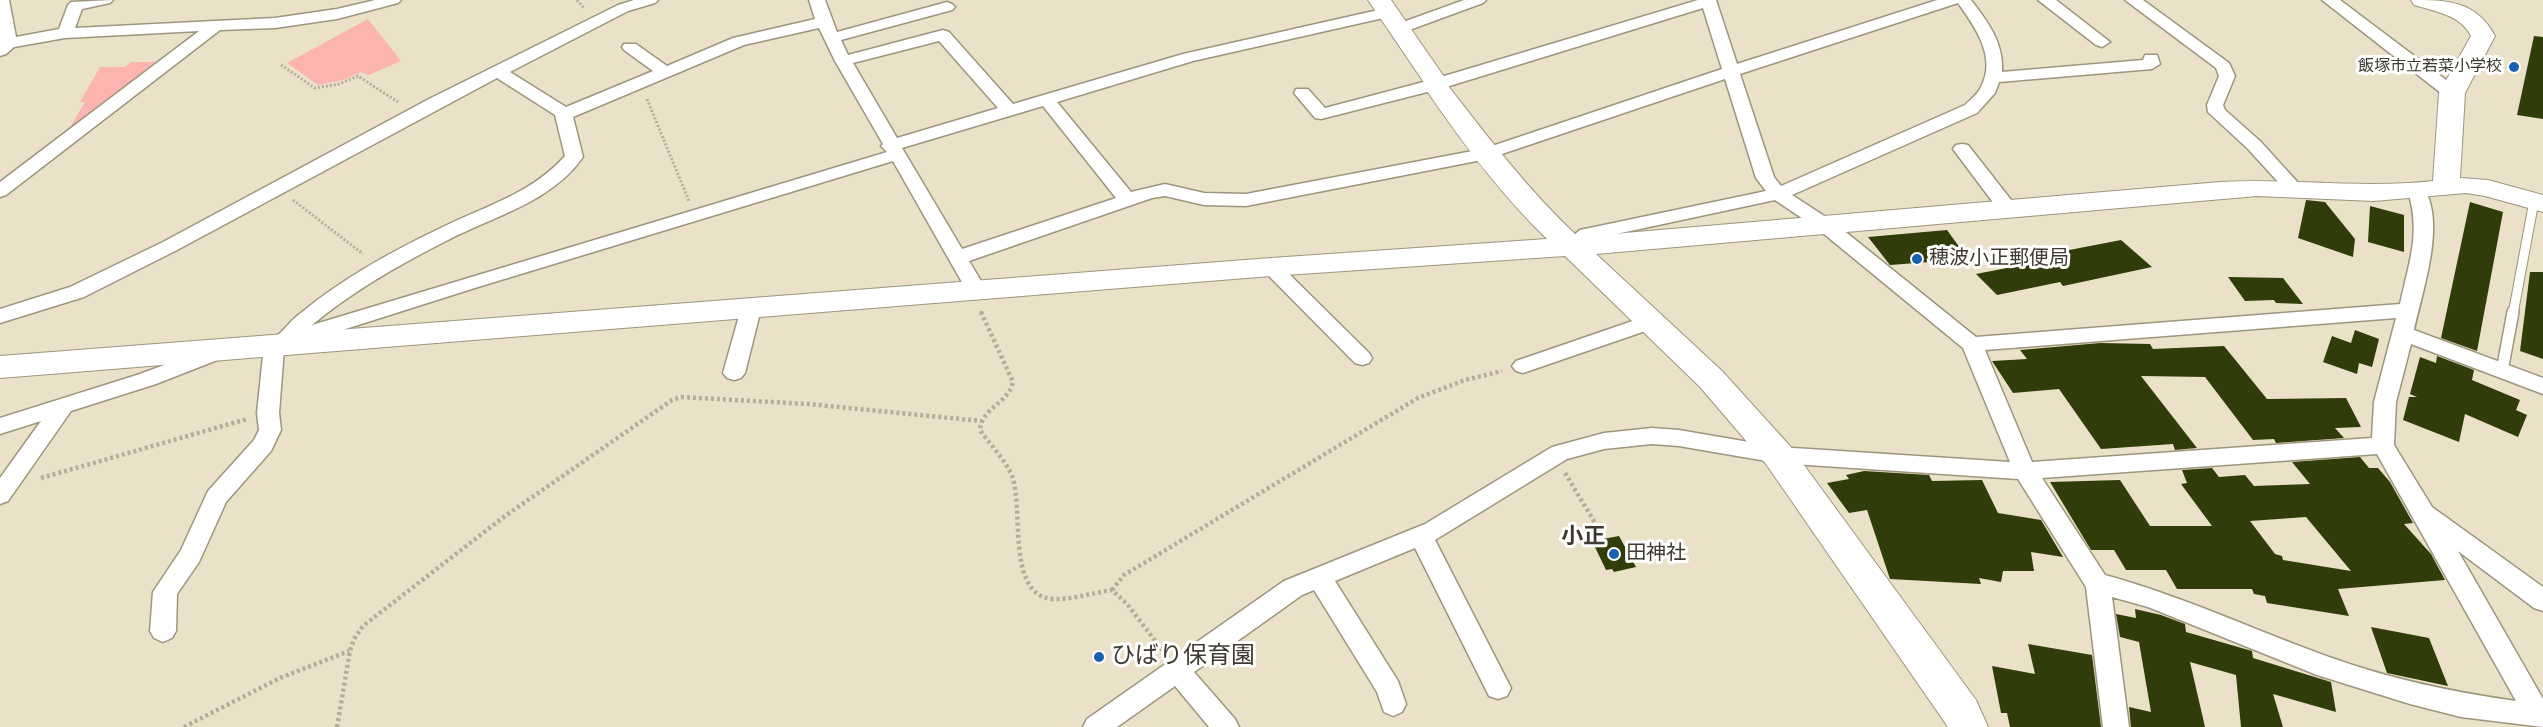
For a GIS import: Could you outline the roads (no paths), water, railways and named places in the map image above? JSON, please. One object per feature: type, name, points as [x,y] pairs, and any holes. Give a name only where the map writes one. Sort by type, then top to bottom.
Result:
[{"type":"street","points":[[1,0],[5,47],[65,33],[275,23],[339,7],[393,0]]},
{"type":"street","points":[[65,33],[75,5],[105,0]]},
{"type":"street","points":[[0,316],[76,292],[277,190],[416,113],[623,8],[650,0]]},
{"type":"street","points":[[817,0],[843,61],[974,291]]},
{"type":"street","points":[[279,344],[695,215],[893,150],[1008,109],[1190,57],[1388,14],[1478,0]]},
{"type":"street","points":[[957,258],[1127,199],[1165,190],[1204,199],[1246,200],[1486,154],[1731,71],[1953,0]]},
{"type":"street","points":[[1570,247],[1587,234],[1778,194],[1971,109],[1989,89],[1994,48],[1964,0]]},
{"type":"street","points":[[2046,0],[2102,42]]},
{"type":"street","points":[[2133,0],[2223,66],[2227,76],[2215,105],[2217,112],[2254,145],[2295,190]]},
{"type":"street","points":[[2330,0],[2452,93]]},
{"type":"street","points":[[2422,0],[2469,18],[2480,27],[2483,36],[2452,93],[2446,186]]},
{"type":"street","points":[[1302,93],[1321,114],[1437,84],[1708,1],[1765,178],[1778,194],[1825,225],[1972,344],[2025,471],[2097,583],[2116,727]]},
{"type":"street","points":[[563,115],[739,41],[828,30],[946,7]]},
{"type":"street","points":[[1388,14],[1437,84],[1437,88],[1486,154],[1537,214],[1711,379],[1778,455],[1962,712],[1968,727]]},
{"type":"street","points":[[0,191],[216,26]]},
{"type":"street","points":[[843,61],[944,35],[1008,109]]},
{"type":"street","points":[[630,46],[664,72]]},
{"type":"street","points":[[1992,78],[2152,64],[2151,58]]},
{"type":"street","points":[[163,631],[165,592],[191,555],[216,497],[263,445],[270,430],[268,413],[279,344],[300,322],[379,268],[422,244],[508,205],[543,185],[567,166],[574,157],[561,112],[499,72]]},
{"type":"street","points":[[1046,99],[1127,199]]},
{"type":"street","points":[[1962,149],[2008,209]]},
{"type":"street","points":[[0,367],[1271,267],[1570,247],[2220,190],[2257,188],[2374,193],[2466,185],[2488,188],[2539,202]]},
{"type":"street","points":[[2417,191],[2424,213],[2424,238],[2385,402],[2383,445],[2541,716]]},
{"type":"street","points":[[1271,267],[1362,357]]},
{"type":"street","points":[[734,373],[751,309]]},
{"type":"street","points":[[1972,344],[2407,310]]},
{"type":"street","points":[[1523,366],[1650,321]]},
{"type":"street","points":[[2403,334],[2543,386]]},
{"type":"street","points":[[0,426],[148,379],[223,350]]},
{"type":"street","points":[[3,491],[63,407]]},
{"type":"street","points":[[1096,727],[1257,611],[1293,588],[1421,537],[1555,457],[1604,441],[1652,436],[1679,438],[1778,455],[2025,471],[2383,445]]},
{"type":"street","points":[[2424,513],[2543,601]]},
{"type":"street","points":[[1421,537],[1498,688]]},
{"type":"street","points":[[1319,577],[1389,689],[1393,704]]},
{"type":"street","points":[[2097,583],[2152,598],[2315,663],[2410,693],[2461,705],[2541,716]]},
{"type":"street","points":[[1177,670],[1226,727]]},
{"type":"lane","points":[[2502,371],[2539,202]]},
{"type":"place","name":"飯塚市立若菜小学校","points":[[2514,67]]},
{"type":"place","name":"穂波小正郵便局","points":[[1917,259]]},
{"type":"place","name":"田神社","points":[[1614,554]]},
{"type":"place","name":"ひばり保育園","points":[[1099,657]]},
{"type":"district","name":"小正","points":[[1583,537]]}]
